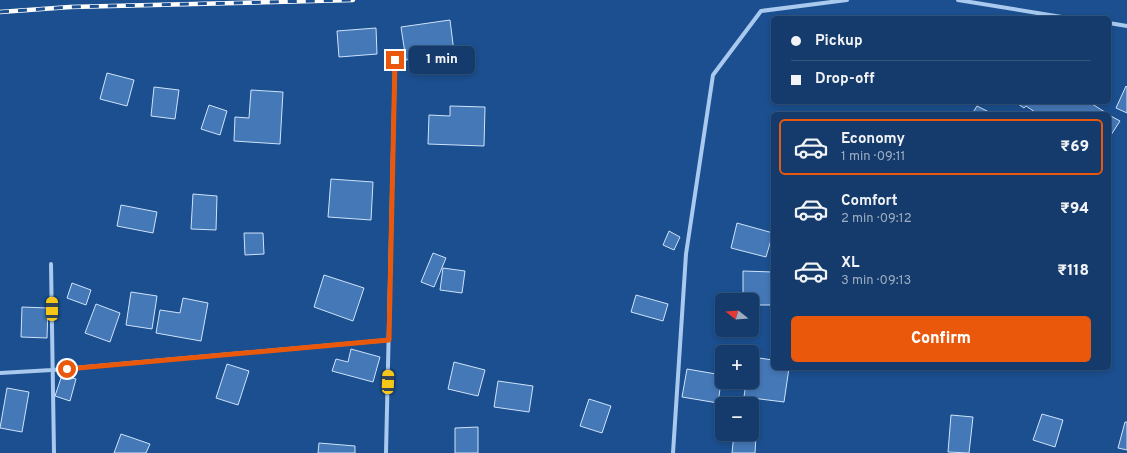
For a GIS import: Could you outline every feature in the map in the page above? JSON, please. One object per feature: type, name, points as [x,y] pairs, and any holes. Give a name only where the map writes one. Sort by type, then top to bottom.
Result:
[{"type":"street","points":[[673,453],[686,254],[713,75],[761,11],[847,0]]},
{"type":"street","points":[[958,0],[1056,16]]},
{"type":"street","points":[[1111,23],[1127,26]]},
{"type":"street","points":[[386,453],[395,60]]},
{"type":"street","points":[[51,264],[54,453]]},
{"type":"street","points":[[0,373],[52,370],[389,340]]},
{"type":"building","points":[[450,20],[454,52],[406,60],[401,27]]},
{"type":"building","points":[[376,28],[377,54],[339,57],[337,31]]},
{"type":"building","points":[[107,73],[134,80],[127,106],[100,99]]},
{"type":"building","points":[[1126,86],[1127,87],[1127,113],[1116,108]]},
{"type":"building","points":[[154,87],[179,90],[175,119],[151,116]]},
{"type":"building","points":[[251,90],[283,92],[280,144],[234,141],[235,117],[249,118]]},
{"type":"building","points":[[1018,104],[1092,104],[1105,112],[1035,112],[1026,106],[1024,108]]},
{"type":"building","points":[[209,105],[227,111],[220,135],[201,129]]},
{"type":"building","points":[[450,106],[485,107],[484,146],[428,144],[429,115],[450,116]]},
{"type":"building","points":[[977,106],[989,112],[973,112]]},
{"type":"building","points":[[1111,116],[1120,121],[1111,135]]},
{"type":"building","points":[[331,179],[373,182],[371,220],[328,217]]},
{"type":"building","points":[[193,194],[217,196],[216,230],[191,229]]},
{"type":"building","points":[[121,205],[157,212],[153,233],[117,226]]},
{"type":"building","points":[[737,223],[771,232],[771,240],[766,257],[731,248]]},
{"type":"building","points":[[669,231],[680,237],[674,250],[663,245]]},
{"type":"building","points":[[244,233],[263,233],[264,254],[245,255]]},
{"type":"building","points":[[433,253],[446,258],[434,287],[421,282]]},
{"type":"building","points":[[443,268],[465,271],[462,293],[440,290]]},
{"type":"building","points":[[743,271],[771,272],[771,305],[759,305],[759,293],[743,293]]},
{"type":"building","points":[[324,275],[364,288],[353,321],[314,307]]},
{"type":"building","points":[[72,283],[91,290],[86,305],[67,298]]},
{"type":"building","points":[[131,292],[157,296],[152,329],[126,325]]},
{"type":"building","points":[[636,295],[668,304],[663,321],[631,312]]},
{"type":"building","points":[[183,298],[208,303],[201,341],[156,333],[160,310],[180,313]]},
{"type":"building","points":[[96,304],[120,313],[110,342],[85,333]]},
{"type":"building","points":[[22,307],[48,308],[47,338],[21,337]]},
{"type":"building","points":[[351,349],[380,357],[373,382],[332,371],[336,359],[348,362]]},
{"type":"building","points":[[759,358],[771,360],[771,370],[789,370],[784,402],[759,399],[759,397],[744,397],[745,389],[759,389]]},
{"type":"building","points":[[454,362],[485,370],[478,396],[448,389]]},
{"type":"building","points":[[227,364],[249,371],[238,405],[216,398]]},
{"type":"building","points":[[687,369],[715,374],[715,389],[720,389],[719,397],[715,397],[715,402],[682,397]]},
{"type":"building","points":[[62,375],[76,379],[70,401],[55,396]]},
{"type":"building","points":[[498,381],[533,386],[529,412],[494,407]]},
{"type":"building","points":[[7,388],[29,392],[22,432],[0,428]]},
{"type":"building","points":[[589,399],[611,406],[602,433],[580,426]]},
{"type":"building","points":[[1042,414],[1063,420],[1055,447],[1033,440]]},
{"type":"building","points":[[951,415],[973,417],[969,453],[948,452]]},
{"type":"building","points":[[1125,422],[1127,422],[1127,450],[1118,448]]},
{"type":"building","points":[[478,427],[478,453],[455,453],[455,428]]},
{"type":"building","points":[[121,434],[150,444],[146,453],[114,453]]},
{"type":"building","points":[[733,441],[756,441],[755,453],[732,453]]},
{"type":"building","points":[[319,443],[355,446],[355,453],[318,453]]},
{"type":"railway","points":[[0,12],[70,7],[353,0]]},
{"type":"route","points":[[67,369],[389,340],[395,60]]}]
